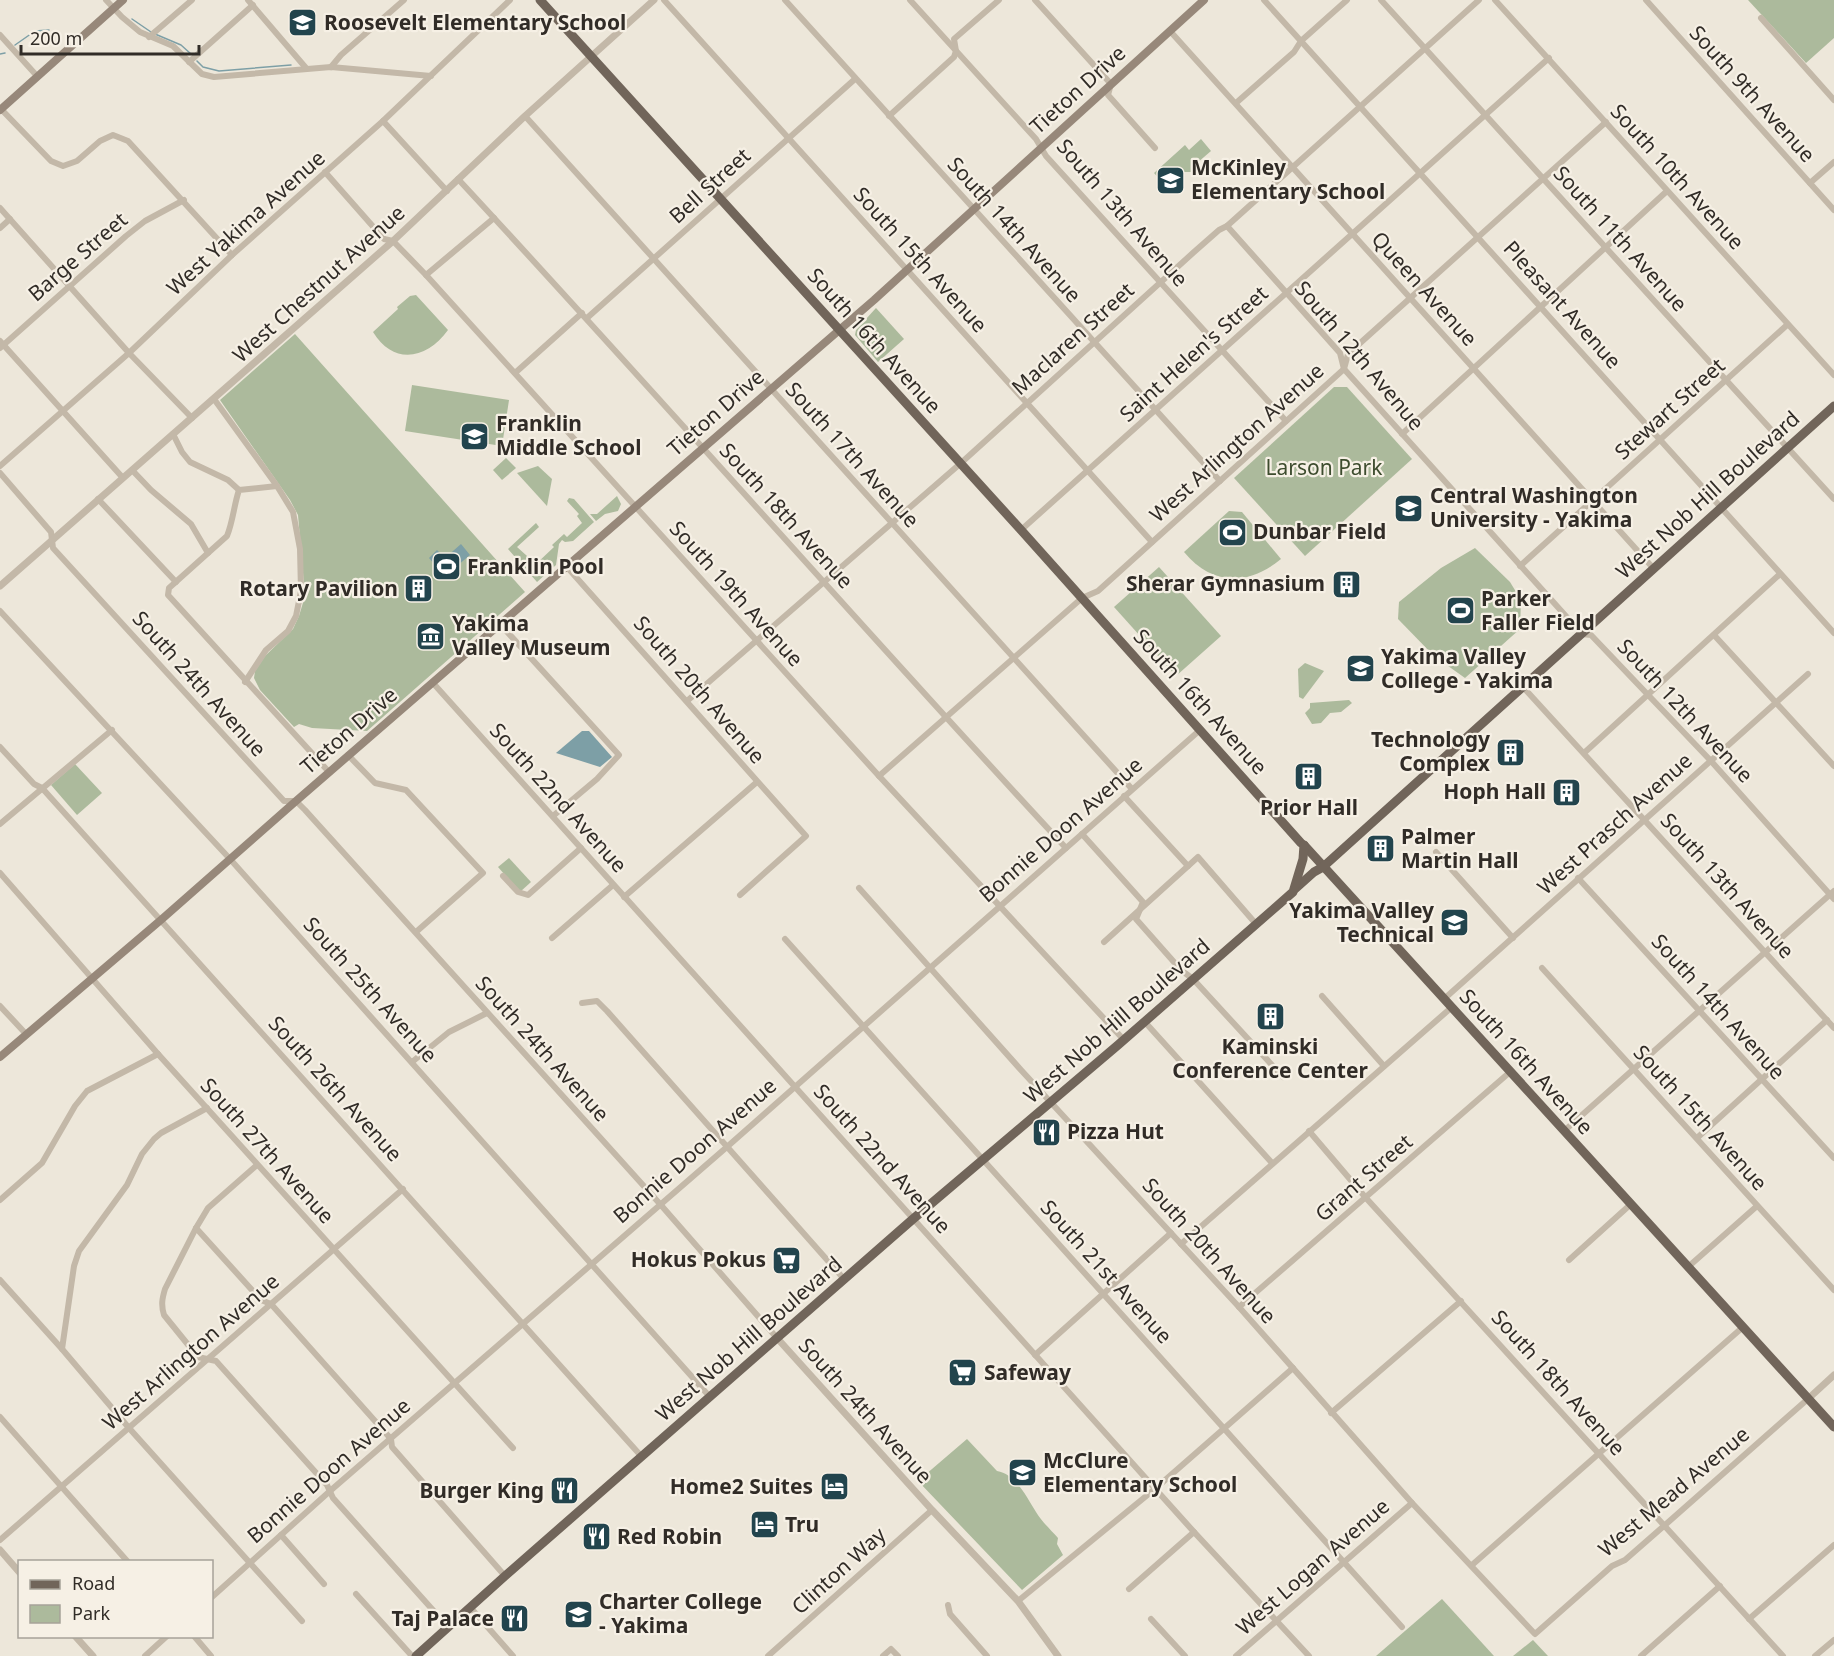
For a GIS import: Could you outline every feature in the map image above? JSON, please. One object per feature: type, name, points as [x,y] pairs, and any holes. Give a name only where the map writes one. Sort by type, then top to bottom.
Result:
[{"type":"main road","points":[[1,109],[123,0]]},
{"type":"main road","name":"South 16th Avenue","points":[[540,0],[961,463],[1323,867],[1834,1427]]},
{"type":"main road","name":"Tieton Drive","points":[[0,1058],[162,920],[348,755],[770,390],[973,210],[1203,0]]},
{"type":"main road","name":"West Nob Hill Boulevard","points":[[414,1656],[913,1219],[1323,867],[1834,406]]},
{"type":"main road","points":[[1294,891],[1303,859],[1303,844]]},
{"type":"street","points":[[106,0],[130,24],[173,46],[202,74],[214,77],[226,78],[331,67],[430,76]]},
{"type":"street","points":[[152,34],[192,0]]},
{"type":"street","points":[[331,67],[341,55],[404,0]]},
{"type":"street","name":"West Yakima Avenue","points":[[0,466],[129,353],[232,255],[383,121],[510,0]]},
{"type":"street","name":"West Chestnut Avenue","points":[[0,586],[393,241],[591,55],[654,0]]},
{"type":"street","name":"South 15th Avenue","points":[[664,0],[1152,542]]},
{"type":"street","name":"South 13th Avenue","points":[[910,0],[1042,147],[1046,156],[1286,421]]},
{"type":"street","points":[[889,116],[954,57],[956,51],[954,39],[999,0]]},
{"type":"street","points":[[1035,0],[1111,84],[1108,94],[1155,148]]},
{"type":"street","name":"Pleasant Avenue","points":[[1264,0],[1834,633]]},
{"type":"street","points":[[1236,103],[1294,52],[1300,41],[1347,0]]},
{"type":"street","name":"South 11th Avenue","points":[[1382,0],[1834,499]]},
{"type":"street","name":"Maclaren Street","points":[[687,701],[961,463],[1479,0]]},
{"type":"street","name":"South 9th Avenue","points":[[1646,0],[1834,210]]},
{"type":"street","name":"South 14th Avenue","points":[[789,1],[855,79],[1220,481]]},
{"type":"street","points":[[189,62],[250,2],[306,68]]},
{"type":"street","name":"South 10th Avenue","points":[[1499,2],[1834,375]]},
{"type":"street","points":[[1761,18],[1834,100]]},
{"type":"street","name":"Queen Avenue","points":[[1170,31],[1654,569]]},
{"type":"street","points":[[0,35],[37,76]]},
{"type":"street","name":"Saint Helen's Street","points":[[1021,530],[1548,58]]},
{"type":"street","name":"Bell Street","points":[[515,373],[653,260],[855,79]]},
{"type":"street","points":[[1,109],[51,161],[63,166],[77,161],[100,141],[113,135],[128,141],[232,255]]},
{"type":"street","name":"South 17th Avenue","points":[[525,116],[1132,789]]},
{"type":"street","points":[[383,121],[447,191]]},
{"type":"street","name":"West Arlington Avenue","points":[[879,777],[1082,598],[1098,591],[1344,369],[1348,354],[1606,122]]},
{"type":"street","points":[[1810,183],[1834,162]]},
{"type":"street","name":"South 19th Avenue","points":[[325,172],[384,239],[393,241],[426,275],[879,777],[1124,1040]]},
{"type":"street","name":"South 18th Avenue","points":[[458,179],[584,315],[946,719],[1066,848]]},
{"type":"street","points":[[1402,434],[1667,191]]},
{"type":"street","name":"Barge Street","points":[[1,345],[145,221],[184,200]]},
{"type":"street","points":[[0,208],[129,353],[192,418]]},
{"type":"street","points":[[426,275],[494,218]]},
{"type":"street","points":[[0,228],[10,219]]},
{"type":"street","name":"South 12th Avenue","points":[[1227,226],[1340,353],[1344,369],[1520,566],[1582,634],[1591,635],[1648,694],[1833,895]]},
{"type":"street","name":"Stewart Street","points":[[1520,566],[1787,325]]},
{"type":"street","points":[[1,345],[123,478]]},
{"type":"street","points":[[214,399],[277,486],[292,512],[300,549],[301,591],[296,616],[288,631],[266,650],[245,682]]},
{"type":"street","points":[[173,434],[190,462],[228,480],[239,490],[277,486]]},
{"type":"street","points":[[132,470],[151,490],[191,524],[208,553]]},
{"type":"street","name":"South 24th Avenue","points":[[0,473],[51,532],[53,548],[284,801],[296,801],[416,932],[777,1338],[932,1510],[1018,1601],[1058,1656]]},
{"type":"street","points":[[239,490],[233,509],[232,524],[227,536],[176,582],[168,591],[168,595],[329,772]]},
{"type":"street","points":[[98,499],[176,582]]},
{"type":"street","name":"South 20th Avenue","points":[[567,567],[806,836],[740,896]]},
{"type":"street","points":[[1584,753],[1780,574]]},
{"type":"street","name":"South 25th Avenue","points":[[0,611],[230,859],[710,1398]]},
{"type":"street","points":[[501,624],[619,755],[597,779],[553,816]]},
{"type":"street","points":[[1714,635],[1834,766]]},
{"type":"street","name":"West Prasch Avenue","points":[[1444,999],[1808,674]]},
{"type":"street","name":"South 22nd Avenue","points":[[433,683],[1194,1532],[1309,1656]]},
{"type":"street","name":"South 13th Avenue","points":[[1523,687],[1834,1028]]},
{"type":"street","points":[[0,824],[112,730]]},
{"type":"street","name":"Bonnie Doon Avenue","points":[[213,1596],[330,1491],[728,1146],[1200,730]]},
{"type":"street","name":"South 26th Avenue","points":[[0,747],[34,783],[42,788],[162,920],[642,1457]]},
{"type":"street","points":[[348,755],[375,783],[406,790],[483,873],[416,932]]},
{"type":"street","points":[[624,897],[757,782]]},
{"type":"street","points":[[1124,796],[1188,866]]},
{"type":"street","points":[[1082,834],[1143,902],[1136,920],[1283,1077]]},
{"type":"street","points":[[502,876],[518,892],[528,895],[581,848]]},
{"type":"street","points":[[1436,852],[1513,938]]},
{"type":"street","points":[[1104,942],[1198,857],[1256,924]]},
{"type":"street","name":"South 27th Avenue","points":[[0,873],[257,1165],[513,1448]]},
{"type":"street","name":"South 14th Avenue","points":[[1578,878],[1834,1158]]},
{"type":"street","points":[[552,938],[613,885]]},
{"type":"street","name":"South 20th Avenue","points":[[859,888],[1239,1307],[1412,1503],[1535,1634]]},
{"type":"street","points":[[1564,1131],[1764,952],[1833,895]]},
{"type":"street","name":"South 21st Avenue","points":[[785,939],[1402,1627]]},
{"type":"street","name":"South 15th Avenue","points":[[1542,968],[1834,1290]]},
{"type":"street","points":[[1322,996],[1384,1066]]},
{"type":"street","points":[[582,1003],[597,1001],[608,1011],[844,1279]]},
{"type":"street","points":[[0,1005],[26,1034]]},
{"type":"street","points":[[1181,1244],[1452,1007]]},
{"type":"street","points":[[412,1062],[449,1032],[487,1013]]},
{"type":"street","points":[[1697,1138],[1827,1020]]},
{"type":"street","points":[[1144,1022],[1272,1163]]},
{"type":"street","points":[[0,1200],[42,1163],[75,1106],[87,1091],[158,1054]]},
{"type":"street","name":"Grant Street","points":[[1239,1307],[1510,1072]]},
{"type":"street","points":[[62,1349],[74,1266],[79,1251],[127,1185],[142,1154],[154,1139],[207,1108]]},
{"type":"street","name":"South 18th Avenue","points":[[1309,1131],[1366,1198],[1783,1656]]},
{"type":"street","points":[[257,1165],[213,1203],[196,1228],[165,1289],[161,1308],[169,1323],[198,1357],[216,1361],[330,1491],[333,1498],[448,1627]]},
{"type":"street","name":"West Arlington Avenue","points":[[0,1540],[403,1189]]},
{"type":"street","points":[[1569,1260],[1631,1204]]},
{"type":"street","points":[[1689,1267],[1757,1206]]},
{"type":"street","points":[[196,1228],[261,1300],[271,1304],[391,1439],[392,1447],[505,1576]]},
{"type":"street","points":[[1035,1354],[1171,1233]]},
{"type":"street","points":[[0,1280],[302,1621]]},
{"type":"street","points":[[1331,1413],[1461,1301]]},
{"type":"street","points":[[1472,1565],[1743,1327]]},
{"type":"street","points":[[1018,1601],[1156,1488],[1293,1368]]},
{"type":"street","name":"West Mead Avenue","points":[[1535,1634],[1612,1566],[1625,1560],[1834,1375]]},
{"type":"street","points":[[0,1417],[126,1560]]},
{"type":"street","name":"West Logan Avenue","points":[[1236,1656],[1412,1503]]},
{"type":"street","name":"Clinton Way","points":[[768,1656],[932,1510]]},
{"type":"street","points":[[1129,1589],[1194,1532]]},
{"type":"street","points":[[281,1536],[324,1584]]},
{"type":"street","points":[[1749,1619],[1834,1545]]},
{"type":"street","points":[[0,1550],[18,1571]]},
{"type":"street","points":[[1641,1656],[1720,1586]]},
{"type":"street","points":[[356,1594],[414,1656]]},
{"type":"street","points":[[948,1605],[950,1614],[987,1656]]},
{"type":"street","points":[[470,1607],[513,1656]]},
{"type":"street","points":[[1151,1619],[1185,1656]]},
{"type":"street","points":[[77,1638],[93,1656]]},
{"type":"street","points":[[145,1656],[165,1638]]},
{"type":"street","points":[[196,1638],[212,1656]]},
{"type":"street","points":[[1815,1656],[1834,1640]]},
{"type":"street","points":[[883,1656],[891,1649],[898,1656]]},
{"type":"green space","points":[[1748,0],[1834,0],[1834,38],[1806,63]]},
{"type":"green space","points":[[1201,139],[1211,151],[1197,163],[1199,166],[1192,172],[1182,172],[1166,186],[1154,173],[1185,145],[1189,150]]},
{"type":"green space","points":[[416,295],[448,330],[440,340],[421,352],[410,355],[400,354],[381,343],[373,332],[398,309],[397,307],[410,296]]},
{"type":"green space","points":[[876,308],[904,339],[878,362],[855,335],[856,330]]},
{"type":"green space","points":[[295,334],[525,592],[367,731],[312,728],[299,724],[294,727],[260,690],[254,678],[255,671],[265,656],[293,629],[305,596],[298,515],[220,400]]},
{"type":"green space","points":[[412,385],[509,400],[502,446],[405,431]]},
{"type":"green space","name":"Larson Park","points":[[1334,387],[1347,387],[1412,459],[1305,556],[1234,478]]},
{"type":"green space","points":[[506,458],[516,468],[502,480],[493,470]]},
{"type":"green space","points":[[538,466],[552,479],[547,506],[517,473]]},
{"type":"green space","points":[[617,496],[621,504],[618,511],[605,514],[596,521],[590,514],[597,514]]},
{"type":"green space","points":[[569,498],[574,499],[594,522],[573,541],[562,540],[559,544],[556,565],[537,582],[508,549],[536,523],[539,527],[517,547],[536,564],[564,534],[567,537],[582,523],[577,516],[579,514],[567,501]]},
{"type":"green space","name":"Dunbar Field","points":[[1229,511],[1242,512],[1281,559],[1269,568],[1243,578],[1218,576],[1195,563],[1184,552]]},
{"type":"green space","name":"Parker Faller Field","points":[[1475,548],[1510,582],[1521,600],[1520,629],[1465,678],[1434,656],[1398,619],[1399,602],[1441,568]]},
{"type":"green space","points":[[1159,567],[1221,636],[1176,676],[1114,607]]},
{"type":"green space","points":[[1305,663],[1324,671],[1303,699],[1299,697],[1298,669]]},
{"type":"green space","points":[[1349,700],[1352,703],[1341,712],[1330,713],[1321,723],[1312,724],[1305,713],[1310,708],[1310,703]]},
{"type":"green space","points":[[75,764],[102,793],[77,815],[51,785]]},
{"type":"green space","points":[[509,858],[531,882],[520,892],[498,867]]},
{"type":"green space","points":[[967,1439],[997,1471],[1004,1473],[1015,1482],[1041,1519],[1058,1538],[1057,1544],[1063,1555],[1022,1590],[918,1481]]},
{"type":"green space","points":[[1442,1599],[1494,1656],[1376,1656]]},
{"type":"green space","points":[[1533,1640],[1548,1656],[1513,1656]]},
{"type":"water","name":"Franklin Pool","points":[[461,544],[470,555],[445,576],[429,558],[437,550],[445,558]]},
{"type":"water","points":[[582,731],[589,731],[612,757],[600,767],[556,753]]},
{"type":"waterway","points":[[132,19],[151,32]]},
{"type":"waterway","points":[[15,45],[35,31],[49,30]]},
{"type":"waterway","points":[[155,34],[181,45],[191,54]]},
{"type":"waterway","points":[[0,54],[5,53]]},
{"type":"waterway","points":[[197,61],[203,67],[219,71],[291,65]]},
{"type":"place","name":"Roosevelt Elementary School","points":[[303,23]]},
{"type":"place","name":"McKinley Elementary School","points":[[1170,180]]},
{"type":"place","name":"Franklin Middle School","points":[[475,436]]},
{"type":"place","name":"Central Washington University - Yakima","points":[[1409,508]]},
{"type":"place","name":"Dunbar Field","points":[[1232,532]]},
{"type":"place","name":"Franklin Pool","points":[[446,567]]},
{"type":"place","name":"Sherar Gymnasium","points":[[1346,584]]},
{"type":"place","name":"Rotary Pavilion","points":[[419,589]]},
{"type":"place","name":"Parker Faller Field","points":[[1460,611]]},
{"type":"place","name":"Yakima Valley Museum","points":[[431,636]]},
{"type":"place","name":"Yakima Valley College - Yakima","points":[[1360,669]]},
{"type":"place","name":"Technology Complex","points":[[1511,752]]},
{"type":"place","name":"Prior Hall","points":[[1309,777]]},
{"type":"place","name":"Hoph Hall","points":[[1567,792]]},
{"type":"place","name":"Palmer Martin Hall","points":[[1380,849]]},
{"type":"place","name":"Yakima Valley Technical","points":[[1455,923]]},
{"type":"place","name":"Kaminski Conference Center","points":[[1270,1016]]},
{"type":"place","name":"Pizza Hut","points":[[1046,1132]]},
{"type":"place","name":"Hokus Pokus","points":[[787,1260]]},
{"type":"place","name":"Safeway","points":[[963,1373]]},
{"type":"place","name":"McClure Elementary School","points":[[1022,1473]]},
{"type":"place","name":"Home2 Suites","points":[[834,1487]]},
{"type":"place","name":"Burger King","points":[[565,1491]]},
{"type":"place","name":"Tru","points":[[764,1525]]},
{"type":"place","name":"Red Robin","points":[[596,1537]]},
{"type":"place","name":"Charter College - Yakima","points":[[578,1614]]},
{"type":"place","name":"Taj Palace","points":[[515,1619]]}]
